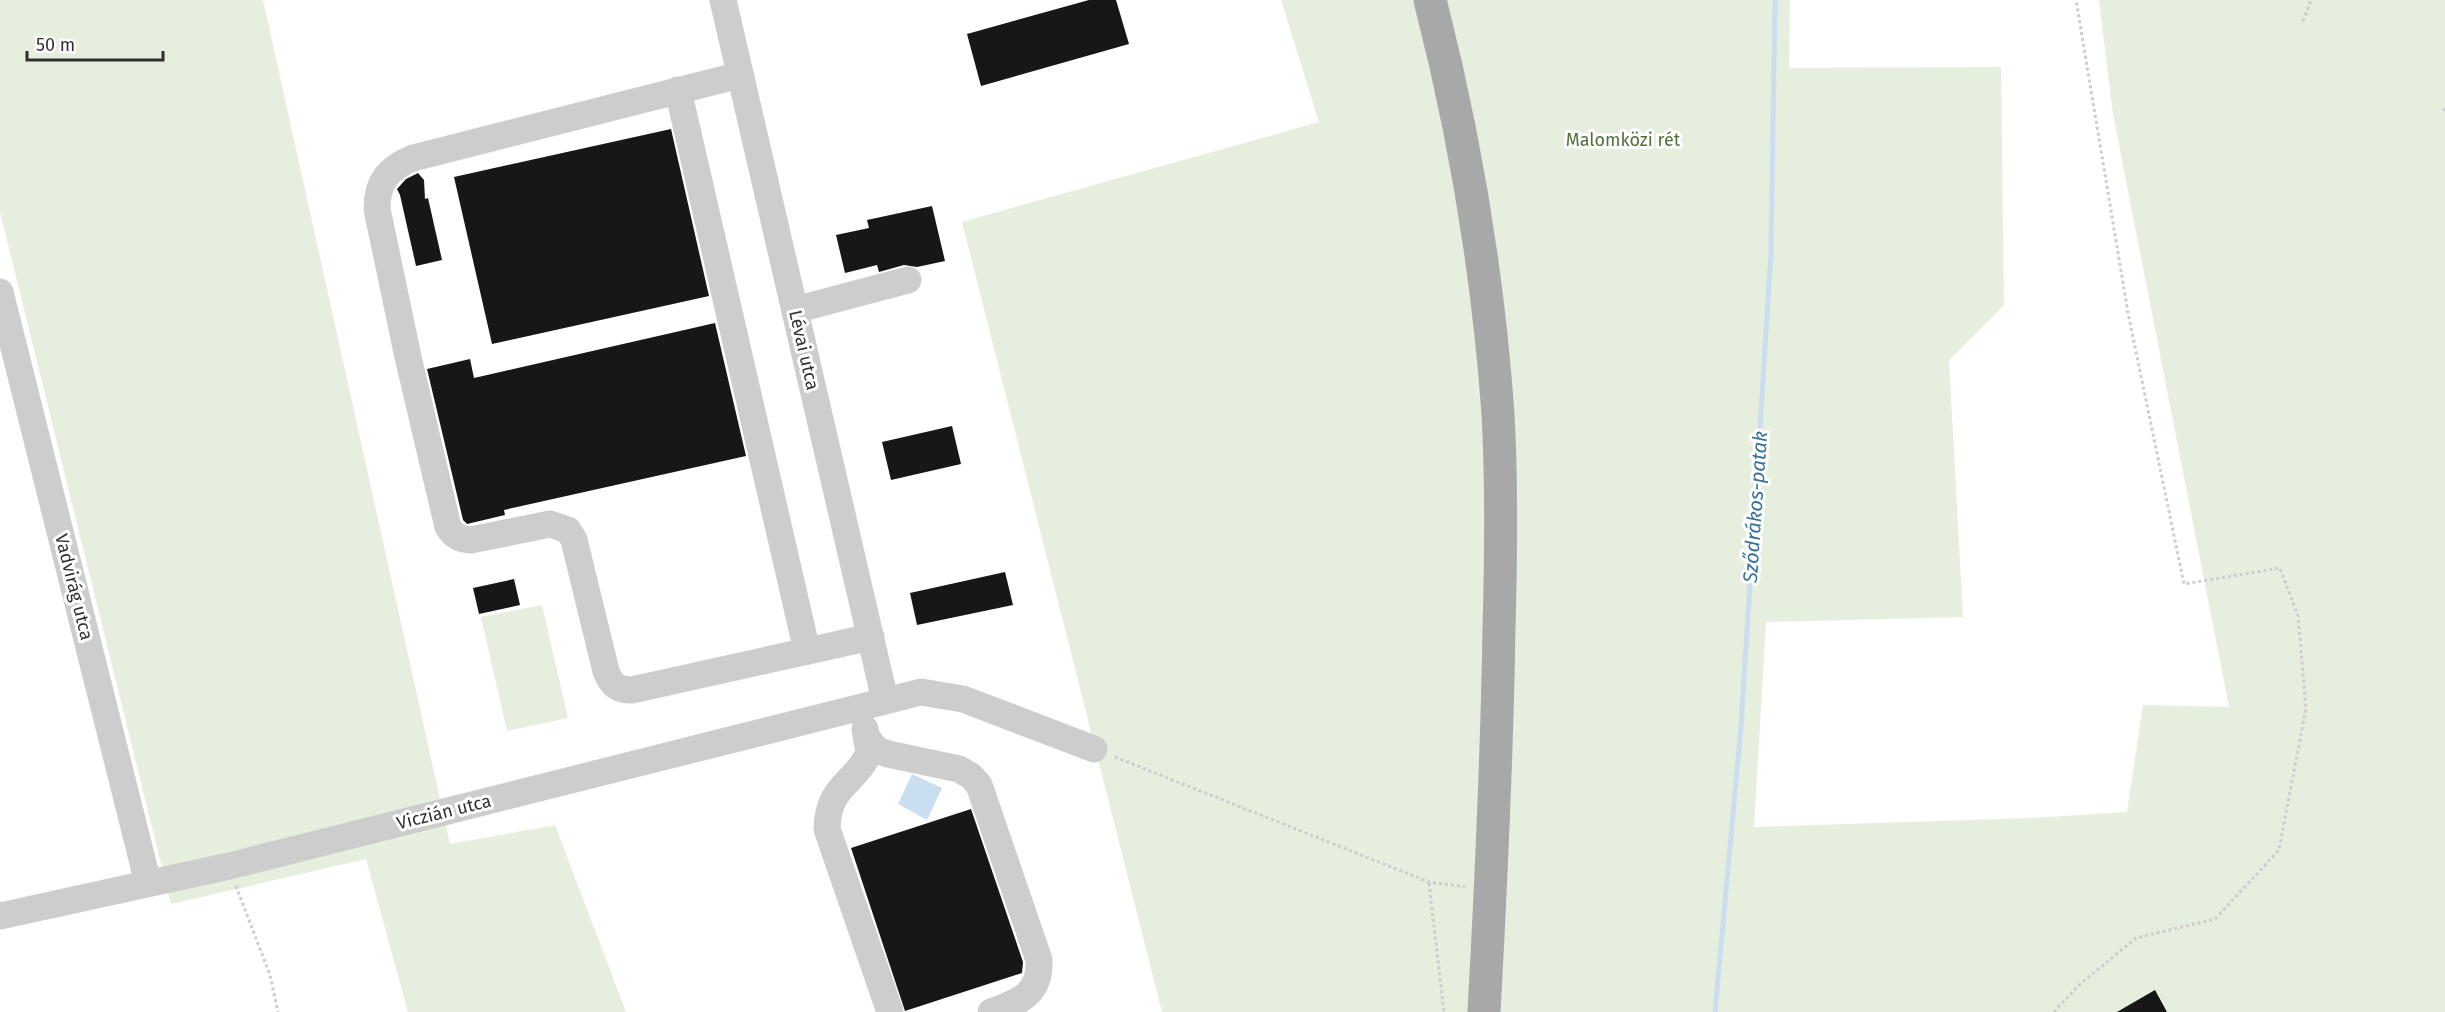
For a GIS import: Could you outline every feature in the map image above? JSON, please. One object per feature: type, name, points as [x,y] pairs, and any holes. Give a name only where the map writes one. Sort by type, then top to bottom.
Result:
[{"type":"main road","points":[[1430,0],[1449,75],[1476,212],[1489,313],[1498,414],[1501,482],[1498,722],[1484,1012]]},
{"type":"street","name":"Lévai utca","points":[[723,0],[885,700]]},
{"type":"street","points":[[740,75],[413,158],[390,170],[379,186],[377,209],[411,369],[448,526],[453,535],[471,540],[550,524],[568,531],[574,540],[606,671],[614,686],[623,690],[632,690],[871,637]]},
{"type":"street","points":[[678,90],[807,651]]},
{"type":"street","points":[[795,310],[908,280]]},
{"type":"street","name":"Vadvirág utca","points":[[0,292],[148,883]]},
{"type":"street","name":"Viczián utca","points":[[0,916],[228,866],[921,692],[963,699],[1094,749]]},
{"type":"street","points":[[858,707],[869,753],[832,798],[827,813],[827,829],[890,1012]]},
{"type":"street","points":[[867,738],[877,750],[959,769],[980,785],[1039,960],[1040,970],[1036,983],[1023,999],[991,1012]]},
{"type":"path","points":[[2054,1012],[2078,986],[2136,938],[2215,919],[2279,850],[2306,708],[2298,616],[2280,568],[2184,584],[2128,313],[2076,0]]},
{"type":"path","points":[[2303,21],[2311,0]]},
{"type":"path","points":[[1094,749],[1429,882],[1490,890]]},
{"type":"path","points":[[228,866],[270,975],[278,1012]]},
{"type":"path","points":[[1429,882],[1444,1012]]},
{"type":"green space","points":[[0,0],[263,0],[450,844],[555,825],[626,1012],[408,1012],[366,859],[171,904],[0,212]]},
{"type":"green space","name":"Malomközi rét","points":[[1281,0],[1790,0],[1789,68],[2001,67],[2004,305],[1949,360],[1963,617],[1766,622],[1754,827],[2031,818],[2127,812],[2143,705],[2229,707],[2113,114],[2099,0],[2445,0],[2445,1012],[1162,1012],[962,222],[1319,122]]},
{"type":"green space","points":[[542,605],[568,718],[507,731],[481,617]]},
{"type":"water","points":[[912,774],[942,788],[927,820],[898,804]]},
{"type":"building","points":[[1089,0],[1116,0],[1129,44],[981,86],[967,34]]},
{"type":"building","points":[[671,129],[709,296],[492,344],[454,177]]},
{"type":"building","points":[[418,173],[424,180],[425,199],[428,198],[442,260],[416,266],[397,189],[406,179]]},
{"type":"building","points":[[932,206],[945,261],[917,267],[904,265],[879,272],[877,265],[845,273],[836,235],[869,228],[867,220]]},
{"type":"building","points":[[715,323],[746,456],[504,510],[505,515],[467,524],[463,520],[427,369],[470,359],[474,378]]},
{"type":"building","points":[[952,426],[961,464],[891,480],[882,442]]},
{"type":"building","points":[[1005,572],[1013,605],[917,625],[910,593]]},
{"type":"building","points":[[514,579],[520,605],[479,614],[473,588]]},
{"type":"building","points":[[971,809],[1023,962],[1022,973],[905,1011],[851,848]]},
{"type":"building","points":[[2155,990],[2167,1012],[2117,1012]]},
{"type":"waterway","name":"Sződrákos-patak","points":[[1715,1012],[1741,726],[1771,253],[1775,0]]}]
